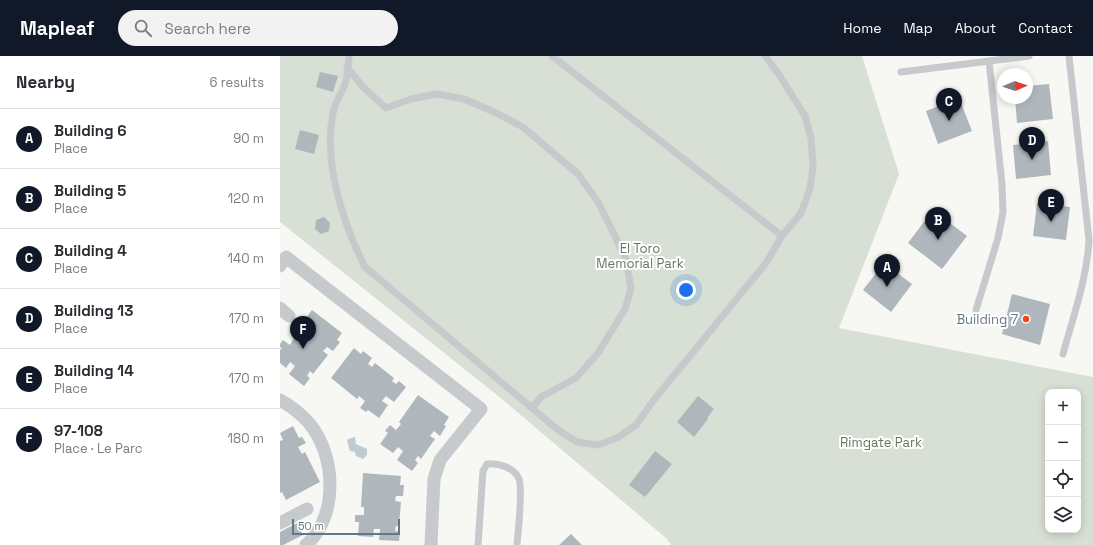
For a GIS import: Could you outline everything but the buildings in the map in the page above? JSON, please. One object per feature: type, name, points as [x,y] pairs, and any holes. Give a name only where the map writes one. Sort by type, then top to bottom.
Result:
[{"type":"street","points":[[280,266],[286,257],[481,409],[440,460],[434,480],[431,545]]},
{"type":"street","points":[[280,400],[298,412],[310,423],[318,435],[330,472],[331,490],[327,512],[320,528],[306,545]]},
{"type":"street","points":[[280,522],[307,509]]},
{"type":"lane","points":[[348,56],[346,81],[333,112],[331,141],[335,184],[355,246],[365,267],[558,430],[577,442],[598,445],[617,438],[636,425],[653,401],[766,263],[782,236],[801,213],[810,189],[813,166],[811,138],[804,116],[778,73],[765,56]]},
{"type":"lane","points":[[552,56],[782,236]]},
{"type":"lane","points":[[901,72],[1029,56]]},
{"type":"lane","points":[[1063,354],[1083,281],[1088,256],[1089,240],[1070,56]]},
{"type":"lane","points":[[976,310],[998,238],[1003,212],[1002,184],[989,61]]},
{"type":"lane","points":[[347,67],[363,87],[386,108],[411,99],[437,94],[464,99],[523,127],[578,174],[598,202],[626,260],[631,288],[625,309],[598,353],[576,378],[541,398],[532,408]]},
{"type":"lane","points":[[478,545],[483,471],[487,464],[495,463],[510,469],[519,479],[520,491],[517,545]]},
{"type":"green space","name":"El Toro Memorial Park","points":[[280,56],[862,56],[899,174],[839,328],[1093,377],[1093,545],[671,545],[666,538],[497,395],[280,222]]},
{"type":"shaded area","points":[[355,437],[356,444],[367,449],[367,455],[363,459],[356,456],[355,452],[350,451],[347,441],[348,439]]},
{"type":"place","name":"Building 4","points":[[949,121]]},
{"type":"place","name":"Building 13","points":[[1032,160]]},
{"type":"place","name":"Building 14","points":[[1051,222]]},
{"type":"place","name":"Building 5","points":[[938,240]]},
{"type":"place","name":"Building 6","points":[[887,287]]},
{"type":"place","name":"Building 7","points":[[1026,319]]},
{"type":"place","name":"97-108","points":[[303,349]]},
{"type":"park label","name":"Rimgate Park","points":[[881,442]]}]
